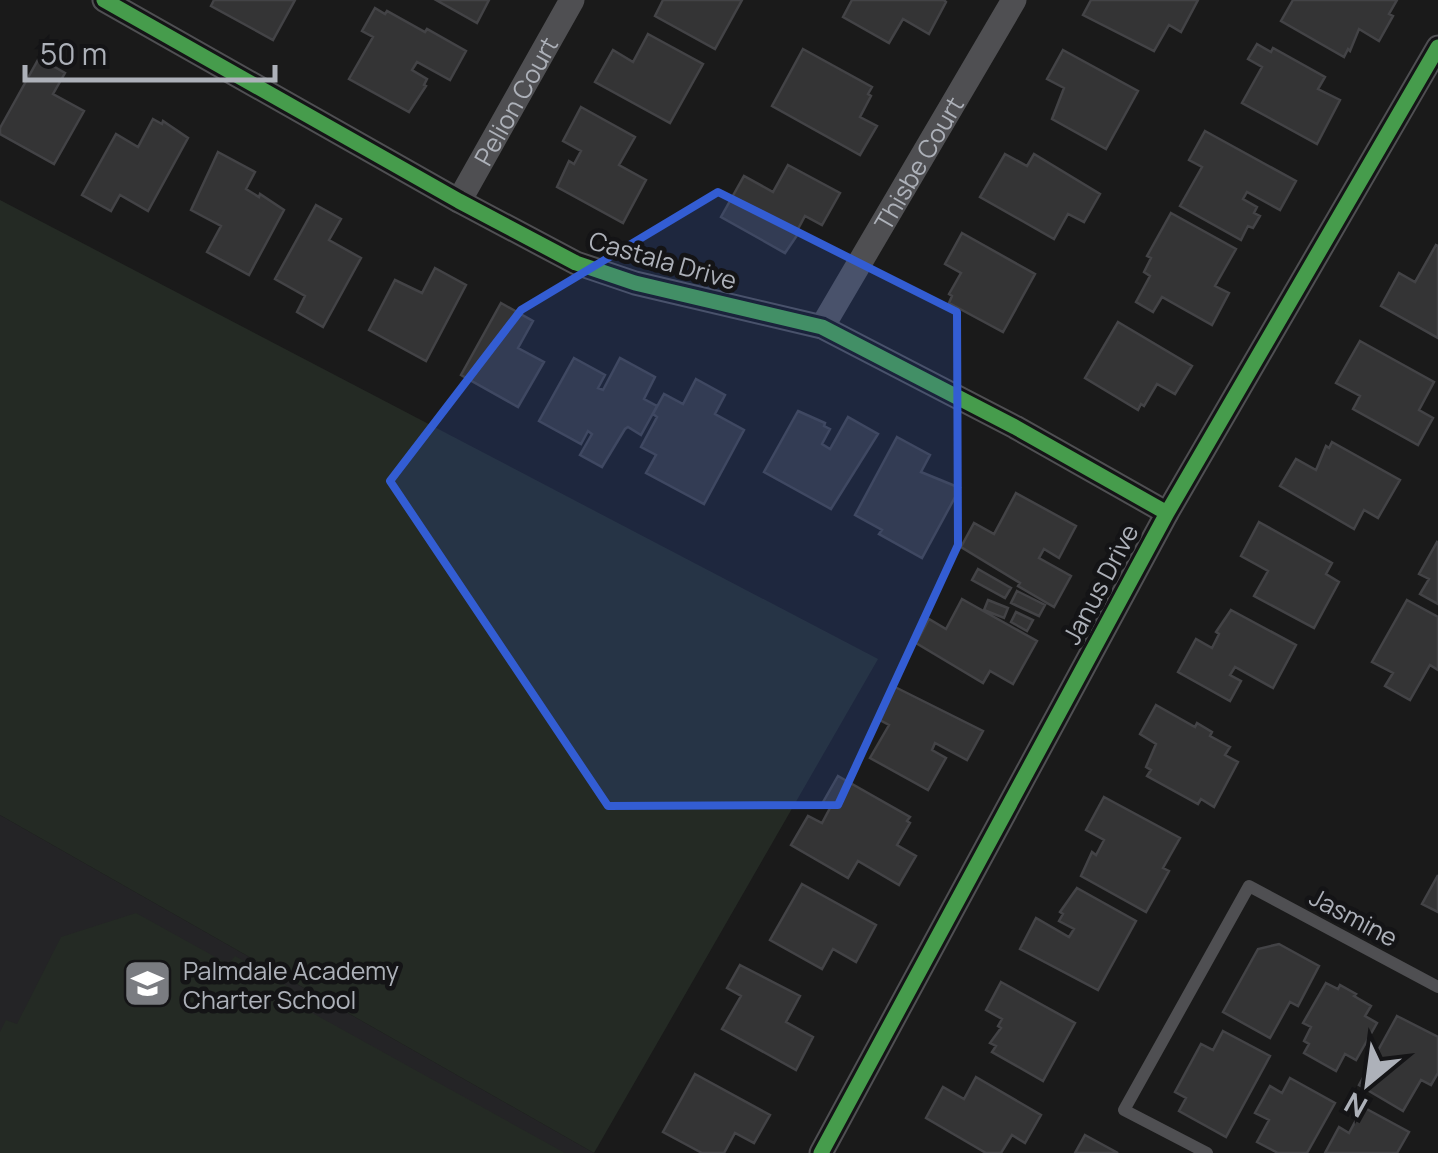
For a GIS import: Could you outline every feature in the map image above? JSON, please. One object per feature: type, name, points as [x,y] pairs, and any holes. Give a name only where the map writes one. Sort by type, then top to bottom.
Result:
[{"type":"street","name":"Pelion Court","points":[[458,201],[572,0]]},
{"type":"street","name":"Thisbe Court","points":[[822,327],[1014,0]]},
{"type":"street","name":"Castala Drive","points":[[113,2],[458,201],[576,263],[620,278],[822,327],[1168,513]]},
{"type":"street","name":"Janus Drive","points":[[821,1153],[1168,513],[1438,47]]},
{"type":"lane","name":"Jasmine","points":[[1206,1153],[1124,1110],[1249,886],[1438,987]]},
{"type":"highlighted area","points":[[718,192],[957,312],[958,545],[838,805],[608,806],[390,481],[521,310]]},
{"type":"shaded area","points":[[0,200],[878,659],[594,1153],[0,815]]},
{"type":"shaded area","name":"Palmdale Academy Charter School","points":[[0,815],[594,1153],[0,1153]]},
{"type":"shaded area","name":"Palmdale Academy Charter School","points":[[136,913],[228,964],[235,956],[294,990],[289,1000],[565,1153],[0,1153],[0,1032],[6,1020],[17,1024],[61,937]]},
{"type":"building","points":[[214,0],[295,0],[273,40],[211,6]]},
{"type":"building","points":[[436,0],[489,0],[477,23]]},
{"type":"building","points":[[663,0],[742,0],[715,49],[655,16]]},
{"type":"building","points":[[852,0],[946,2],[929,34],[903,19],[889,43],[843,17]]},
{"type":"building","points":[[1091,0],[1198,0],[1181,32],[1169,25],[1154,51],[1083,15]]},
{"type":"building","points":[[1293,0],[1397,0],[1379,41],[1359,29],[1344,57],[1281,21]]},
{"type":"building","points":[[375,8],[425,32],[427,29],[466,51],[450,80],[417,62],[412,70],[427,79],[426,86],[409,112],[349,79],[373,37],[362,31]]},
{"type":"building","points":[[648,34],[703,64],[670,123],[595,82],[613,50],[633,62]]},
{"type":"building","points":[[1257,44],[1271,52],[1273,48],[1325,77],[1318,89],[1340,100],[1317,144],[1242,103],[1262,67],[1248,59]]},
{"type":"building","points":[[803,49],[872,87],[860,117],[877,126],[860,155],[772,106]]},
{"type":"building","points":[[1063,50],[1138,91],[1106,149],[1052,119],[1064,88],[1047,79]]},
{"type":"building","points":[[39,58],[65,73],[53,94],[84,111],[54,164],[0,134]]},
{"type":"building","points":[[581,107],[635,137],[619,165],[646,180],[623,223],[557,187],[569,161],[574,164],[581,151],[563,141]]},
{"type":"building","points":[[153,119],[162,124],[163,121],[188,138],[148,211],[120,195],[111,211],[82,195],[116,134],[138,147]]},
{"type":"building","points":[[1205,131],[1296,181],[1280,210],[1247,192],[1243,199],[1257,207],[1254,213],[1260,216],[1253,228],[1248,226],[1241,240],[1180,206],[1202,167],[1189,160]]},
{"type":"building","points":[[218,152],[255,172],[246,189],[284,210],[249,275],[207,252],[221,226],[191,210]]},
{"type":"building","points":[[1005,154],[1027,166],[1034,154],[1100,194],[1084,222],[1068,214],[1054,239],[980,197]]},
{"type":"building","points":[[788,165],[840,193],[822,225],[805,216],[785,253],[721,217],[744,176],[773,192]]},
{"type":"building","points":[[316,205],[341,219],[329,240],[361,258],[323,327],[297,312],[305,296],[275,279]]},
{"type":"building","points":[[1171,213],[1236,249],[1215,286],[1229,293],[1212,325],[1162,297],[1153,312],[1136,302],[1150,276],[1144,272],[1151,258],[1147,256]]},
{"type":"building","points":[[962,233],[1035,274],[1003,332],[949,303],[949,294],[961,273],[945,264]]},
{"type":"building","points":[[1436,245],[1438,338],[1381,306],[1399,273],[1415,282]]},
{"type":"building","points":[[435,268],[466,285],[426,361],[369,330],[395,280],[422,293]]},
{"type":"building","points":[[501,303],[533,321],[518,348],[544,362],[518,407],[461,375]]},
{"type":"building","points":[[1118,322],[1192,366],[1175,394],[1157,384],[1138,410],[1085,378]]},
{"type":"building","points":[[1360,341],[1434,382],[1419,410],[1433,418],[1418,445],[1353,409],[1360,396],[1336,383]]},
{"type":"building","points":[[574,358],[605,375],[598,388],[603,390],[620,358],[655,377],[644,399],[657,406],[641,435],[625,429],[602,467],[580,455],[592,434],[588,431],[581,444],[539,421]]},
{"type":"building","points":[[696,379],[725,395],[715,414],[744,430],[704,504],[646,473],[656,455],[641,447],[664,394],[683,404]]},
{"type":"building","points":[[798,411],[825,423],[830,429],[822,444],[830,449],[848,417],[878,434],[831,509],[764,472]]},
{"type":"building","points":[[897,437],[930,455],[921,472],[960,488],[922,558],[879,534],[882,530],[855,515]]},
{"type":"building","points":[[1332,442],[1400,480],[1378,518],[1364,510],[1354,529],[1280,486],[1296,459],[1316,470],[1326,446],[1329,448]]},
{"type":"building","points":[[1016,493],[1076,526],[1059,558],[1044,549],[1039,558],[1071,576],[1054,607],[961,547],[974,523],[994,534]]},
{"type":"building","points":[[1259,522],[1332,563],[1326,574],[1339,582],[1314,628],[1254,596],[1268,571],[1241,556]]},
{"type":"building","points":[[1437,542],[1438,604],[1420,594],[1429,579],[1419,574]]},
{"type":"building","points":[[978,569],[1011,588],[1005,598],[972,580]]},
{"type":"building","points":[[1017,591],[1045,605],[1039,616],[1011,603]]},
{"type":"building","points":[[962,599],[1037,641],[1013,684],[990,671],[983,683],[916,643],[929,619],[946,629]]},
{"type":"building","points":[[988,600],[1008,608],[1004,618],[984,610]]},
{"type":"building","points":[[1407,600],[1438,617],[1438,670],[1430,665],[1410,700],[1385,686],[1393,673],[1372,662]]},
{"type":"building","points":[[1231,610],[1296,645],[1273,688],[1235,667],[1230,675],[1241,681],[1230,701],[1178,672],[1196,639],[1212,648],[1219,634],[1216,632]]},
{"type":"building","points":[[1016,612],[1033,620],[1027,631],[1011,622]]},
{"type":"building","points":[[893,686],[983,731],[967,760],[935,743],[932,750],[946,758],[928,790],[870,758],[889,725],[876,718]]},
{"type":"building","points":[[1156,705],[1195,727],[1197,723],[1230,747],[1225,755],[1238,762],[1214,807],[1201,799],[1198,804],[1147,776],[1151,770],[1146,767],[1156,744],[1140,734]]},
{"type":"building","points":[[838,776],[910,817],[897,845],[916,856],[899,885],[858,861],[848,878],[791,845],[808,816],[822,823],[830,808],[822,804]]},
{"type":"building","points":[[1104,797],[1180,838],[1163,868],[1169,871],[1146,912],[1081,876],[1092,852],[1096,855],[1104,840],[1086,830]]},
{"type":"building","points":[[1438,875],[1438,912],[1422,904]]},
{"type":"building","points":[[802,884],[876,925],[856,962],[833,949],[822,969],[770,940]]},
{"type":"building","points":[[1077,888],[1136,921],[1098,990],[1020,949],[1036,918],[1069,937],[1074,929],[1059,921],[1063,914],[1060,912]]},
{"type":"building","points":[[1279,944],[1319,966],[1298,1006],[1290,1002],[1270,1038],[1223,1012],[1258,949]]},
{"type":"building","points":[[740,965],[800,996],[786,1022],[813,1037],[796,1070],[722,1029],[741,996],[727,988]]},
{"type":"building","points":[[1001,982],[1075,1023],[1043,1081],[992,1052],[996,1046],[990,1043],[1001,1028],[998,1026],[1002,1019],[986,1010]]},
{"type":"building","points":[[1326,983],[1356,994],[1371,1006],[1365,1016],[1377,1023],[1356,1060],[1345,1054],[1336,1071],[1304,1053],[1309,1044],[1304,1041],[1311,1027],[1303,1023]]},
{"type":"building","points":[[1397,1016],[1438,1037],[1438,1073],[1431,1085],[1421,1080],[1403,1111],[1359,1085]]},
{"type":"building","points":[[1223,1031],[1270,1056],[1226,1137],[1179,1111],[1186,1098],[1175,1092],[1201,1044],[1213,1050]]},
{"type":"building","points":[[695,1074],[770,1115],[754,1143],[735,1133],[724,1153],[702,1153],[663,1132]]},
{"type":"building","points":[[976,1077],[1041,1115],[1025,1143],[1012,1135],[1001,1153],[986,1153],[926,1118],[943,1087],[964,1099]]},
{"type":"building","points":[[1290,1078],[1335,1103],[1307,1153],[1278,1153],[1257,1142],[1269,1120],[1255,1113],[1270,1086],[1282,1093]]},
{"type":"building","points":[[1363,1107],[1409,1132],[1397,1153],[1325,1153],[1339,1127],[1349,1133]]},
{"type":"building","points":[[1085,1135],[1118,1153],[1075,1153]]},
{"type":"cycle path","points":[[104,0],[576,263],[635,283],[822,327],[1015,427],[1167,513]]},
{"type":"cycle path","points":[[821,1153],[1167,513],[1438,47]]},
{"type":"place","name":"Palmdale Academy Charter School","points":[[148,984]]}]
